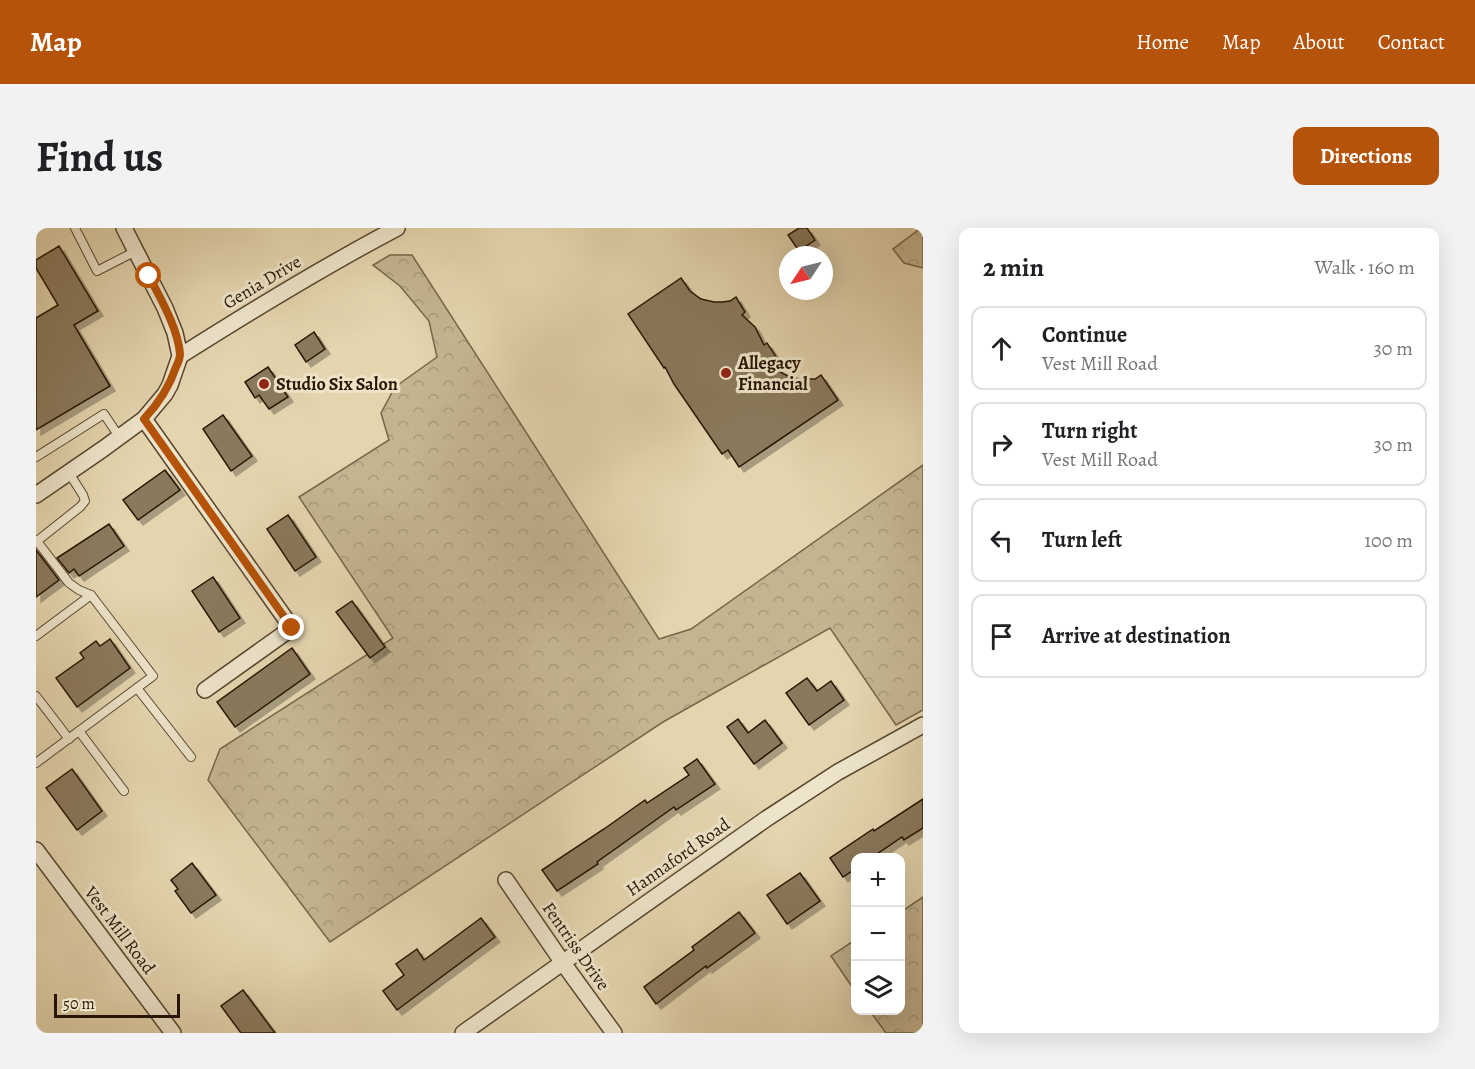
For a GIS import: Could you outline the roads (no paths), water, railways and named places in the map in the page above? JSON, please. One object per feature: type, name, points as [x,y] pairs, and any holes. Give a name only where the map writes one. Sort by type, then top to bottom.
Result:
[{"type":"street","points":[[36,495],[144,419],[165,394],[180,356],[175,333],[165,308],[124,228]]},
{"type":"street","name":"Genia Drive","points":[[180,356],[356,249],[397,228]]},
{"type":"street","points":[[144,419],[292,628],[205,690]]},
{"type":"street","name":"Hannaford Road","points":[[463,1033],[786,806],[838,772],[923,724]]},
{"type":"street","name":"Vest Mill Road","points":[[36,850],[173,1033]]},
{"type":"street","name":"Fentriss Drive","points":[[506,880],[614,1033]]},
{"type":"lane","points":[[75,228],[97,271],[136,251]]},
{"type":"lane","points":[[36,457],[104,414],[120,438]]},
{"type":"lane","points":[[36,763],[153,676],[91,595],[69,583],[36,540],[85,501],[69,473]]},
{"type":"lane","points":[[36,636],[91,595]]},
{"type":"lane","points":[[137,688],[191,757]]},
{"type":"lane","points":[[36,696],[69,739]]},
{"type":"lane","points":[[78,731],[124,791]]},
{"type":"place","name":"Allegacy Financial","points":[[726,373]]},
{"type":"place","name":"Studio Six Salon","points":[[264,384]]}]
